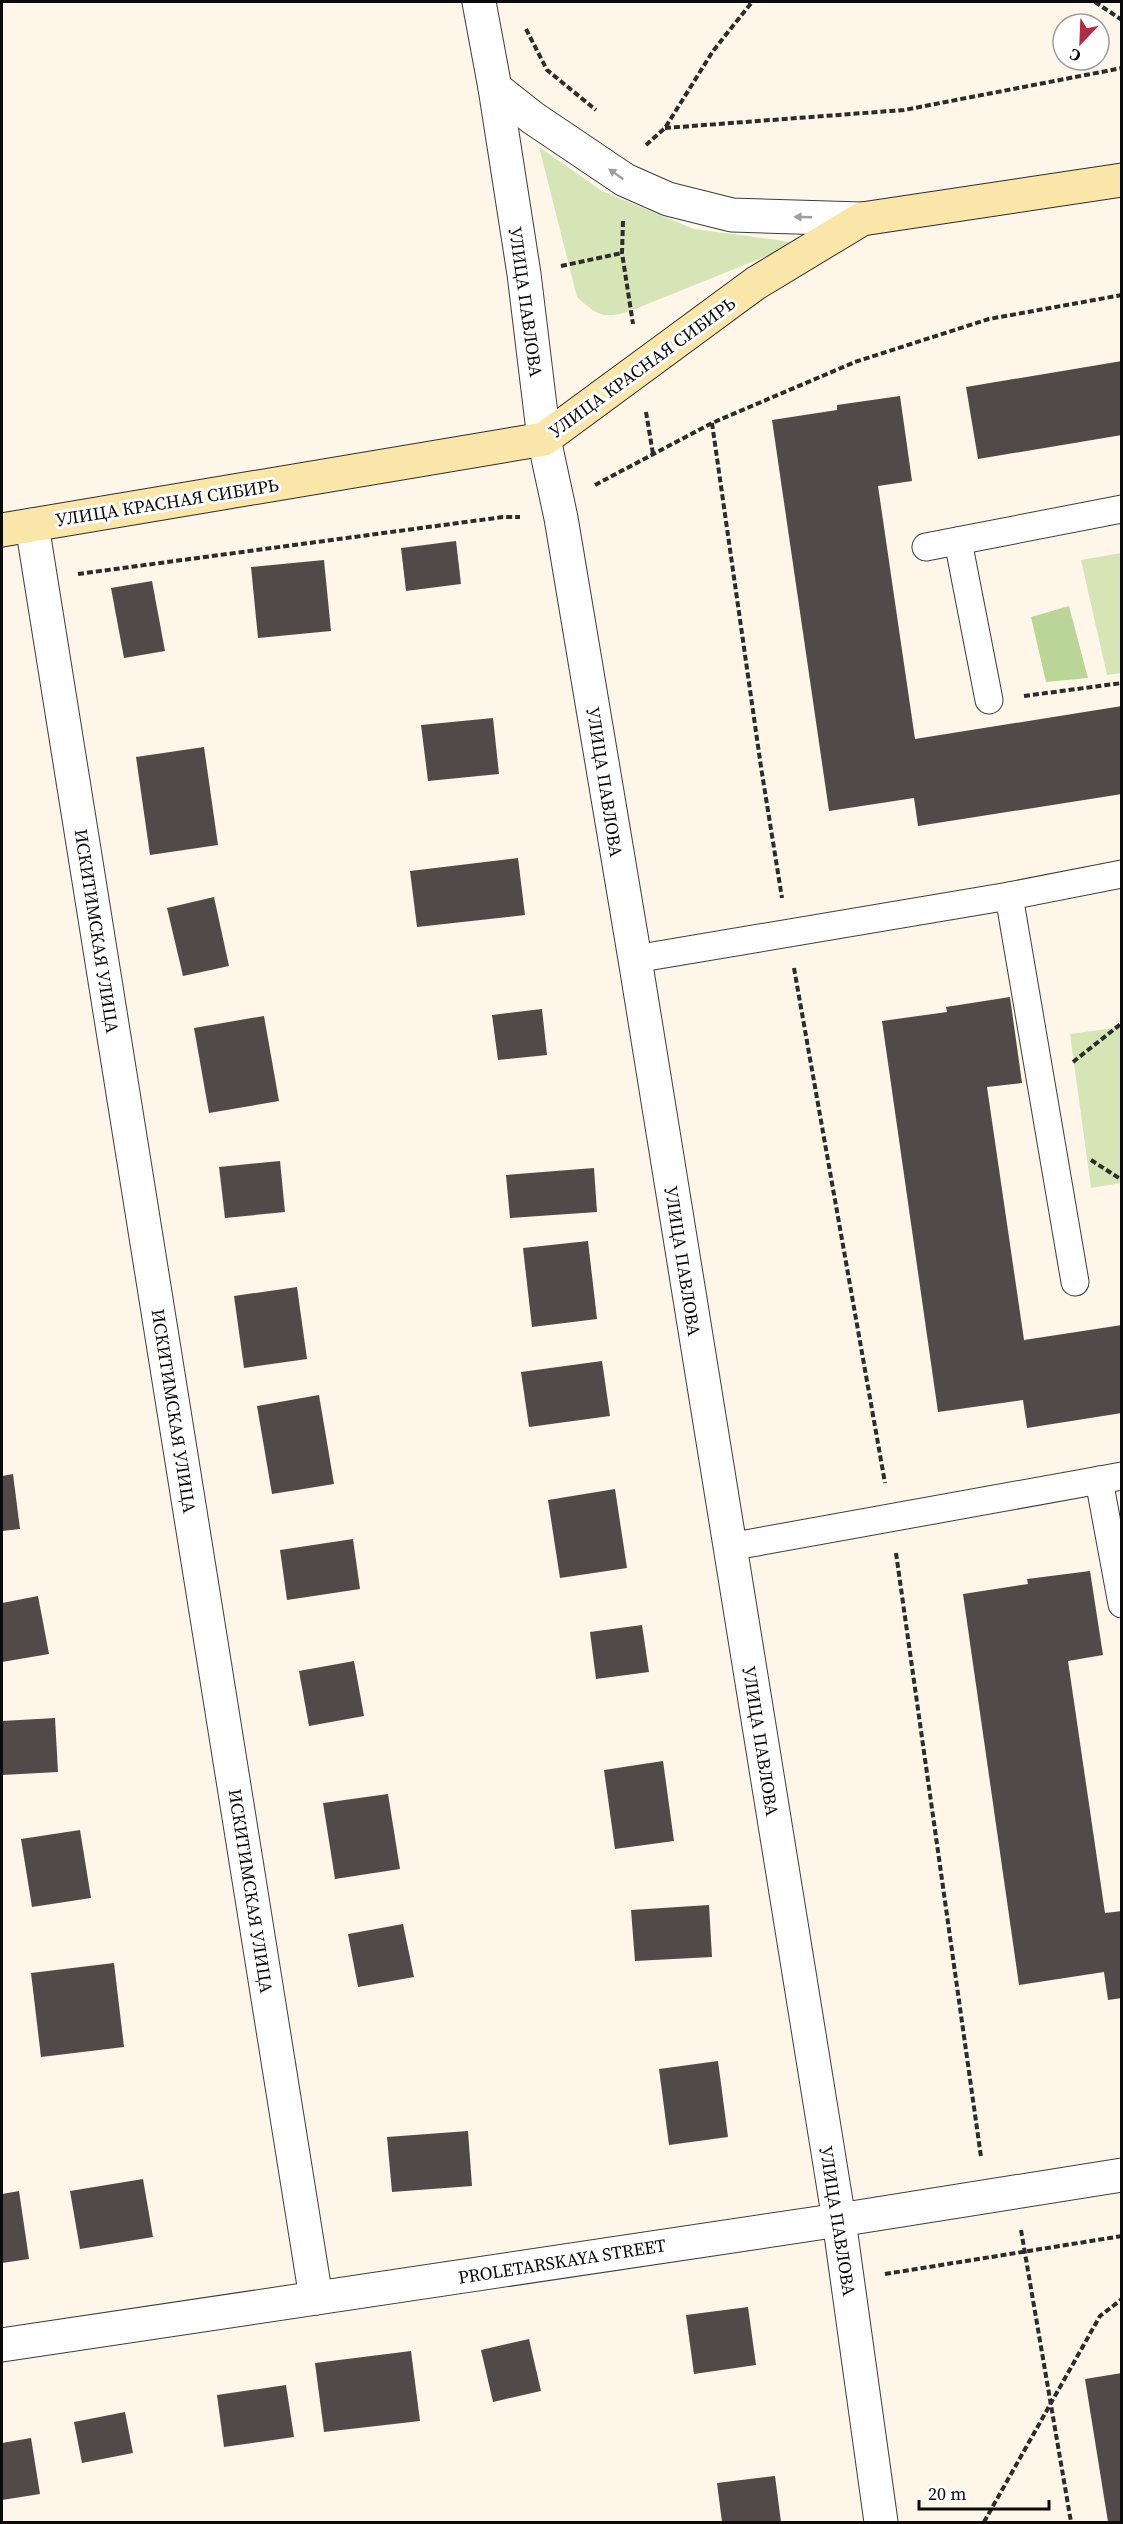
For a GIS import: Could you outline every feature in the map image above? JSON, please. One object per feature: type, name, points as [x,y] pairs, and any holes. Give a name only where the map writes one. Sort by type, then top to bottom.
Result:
[{"type":"main road","name":"УЛИЦА КРАСНАЯ СИБИРЬ","points":[[16,527],[544,439],[756,283],[862,219],[1122,180]]},
{"type":"street","name":"УЛИЦА ПАВЛОВА","points":[[479,2],[524,274],[544,439],[561,518],[634,958],[839,2220],[881,2523]]},
{"type":"street","points":[[495,88],[533,118],[625,180],[668,199],[732,215],[862,219]]},
{"type":"street","name":"ИСКИТИМСКАЯ УЛИЦА","points":[[16,527],[316,2298]]},
{"type":"street","name":"PROLETARSKAYA STREET","points":[[2,2345],[839,2220],[1122,2175]]},
{"type":"lane","points":[[926,547],[1122,509]]},
{"type":"lane","points":[[958,541],[989,700]]},
{"type":"lane","points":[[634,958],[1009,896],[1122,874]]},
{"type":"lane","points":[[1009,896],[1075,1282]]},
{"type":"lane","points":[[729,1546],[1110,1478],[1122,1604]]},
{"type":"path","points":[[645,146],[665,128],[713,51],[752,2]]},
{"type":"path","points":[[1095,2],[1122,20]]},
{"type":"path","points":[[665,128],[904,110],[1122,68]]},
{"type":"path","points":[[524,274],[622,253]]},
{"type":"path","points":[[597,483],[712,423],[855,362],[989,319],[1122,294]]},
{"type":"path","points":[[712,423],[761,767],[788,933],[891,1518],[986,2196],[1021,2229],[1071,2523]]},
{"type":"path","points":[[74,575],[503,517]]},
{"type":"path","points":[[989,700],[1122,683]]},
{"type":"path","points":[[1042,1087],[1122,1023]]},
{"type":"path","points":[[885,2274],[1122,2236]]},
{"type":"path","points":[[984,2523],[1100,2316],[1122,2300]]},
{"type":"green space","points":[[539,147],[602,191],[694,229],[799,243],[630,311],[613,315],[595,312],[577,297]]},
{"type":"green space","points":[[1121,553],[1121,673],[1107,675],[1081,560]]},
{"type":"green space","points":[[1069,606],[1088,678],[1046,682],[1031,617]]},
{"type":"green space","points":[[1121,1027],[1121,1183],[1091,1188],[1070,1034]]},
{"type":"building","points":[[1122,361],[1122,435],[978,459],[966,387]]},
{"type":"building","points":[[900,396],[912,481],[878,486],[915,739],[1122,706],[1122,794],[918,826],[914,798],[829,811],[772,420],[837,410],[837,405]]},
{"type":"building","points":[[456,541],[461,584],[406,591],[401,548]]},
{"type":"building","points":[[324,560],[331,631],[258,638],[251,567]]},
{"type":"building","points":[[152,581],[165,651],[124,658],[111,588]]},
{"type":"building","points":[[493,718],[499,774],[428,781],[421,725]]},
{"type":"building","points":[[204,747],[218,845],[150,855],[136,757]]},
{"type":"building","points":[[518,858],[525,915],[417,927],[410,871]]},
{"type":"building","points":[[214,897],[229,966],[183,976],[167,908]]},
{"type":"building","points":[[1010,997],[1022,1083],[987,1087],[1024,1340],[1122,1325],[1122,1413],[1027,1428],[1023,1400],[938,1412],[882,1021],[947,1012],[946,1007]]},
{"type":"building","points":[[542,1009],[547,1055],[498,1060],[492,1015]]},
{"type":"building","points":[[264,1016],[279,1101],[209,1113],[194,1028]]},
{"type":"building","points":[[280,1161],[285,1212],[225,1218],[219,1167]]},
{"type":"building","points":[[594,1168],[597,1212],[510,1218],[506,1175]]},
{"type":"building","points":[[588,1241],[597,1319],[532,1327],[523,1248]]},
{"type":"building","points":[[297,1287],[307,1359],[244,1368],[234,1296]]},
{"type":"building","points":[[602,1361],[610,1416],[529,1427],[521,1372]]},
{"type":"building","points":[[319,1395],[334,1484],[272,1494],[257,1406]]},
{"type":"building","points":[[13,1474],[20,1529],[2,1531],[2,1476]]},
{"type":"building","points":[[615,1489],[627,1568],[560,1578],[548,1500]]},
{"type":"building","points":[[353,1539],[360,1589],[287,1600],[280,1550]]},
{"type":"building","points":[[1090,1571],[1103,1655],[1068,1661],[1105,1913],[1122,1911],[1122,1998],[1108,2000],[1104,1972],[1019,1985],[963,1594],[1028,1584],[1027,1579]]},
{"type":"building","points":[[38,1596],[49,1654],[2,1662],[2,1603]]},
{"type":"building","points":[[642,1625],[649,1672],[596,1679],[590,1632]]},
{"type":"building","points":[[354,1661],[364,1716],[309,1726],[299,1671]]},
{"type":"building","points":[[55,1718],[58,1772],[2,1775],[2,1721]]},
{"type":"building","points":[[663,1761],[674,1841],[615,1849],[604,1770]]},
{"type":"building","points":[[388,1794],[400,1869],[335,1879],[323,1803]]},
{"type":"building","points":[[80,1830],[91,1898],[32,1907],[21,1839]]},
{"type":"building","points":[[709,1905],[712,1957],[635,1961],[631,1910]]},
{"type":"building","points":[[403,1924],[414,1977],[358,1987],[348,1934]]},
{"type":"building","points":[[114,1963],[124,2047],[41,2057],[31,1973]]},
{"type":"building","points":[[718,2061],[728,2137],[669,2145],[659,2069]]},
{"type":"building","points":[[468,2131],[472,2186],[392,2192],[387,2137]]},
{"type":"building","points":[[143,2179],[153,2237],[80,2249],[70,2191]]},
{"type":"building","points":[[19,2191],[29,2259],[2,2263],[2,2194]]},
{"type":"building","points":[[748,2307],[756,2365],[694,2374],[686,2315]]},
{"type":"building","points":[[529,2339],[541,2391],[493,2402],[481,2350]]},
{"type":"building","points":[[411,2351],[420,2421],[324,2432],[315,2363]]},
{"type":"building","points":[[1122,2373],[1122,2522],[1108,2522],[1085,2379]]},
{"type":"building","points":[[286,2385],[294,2437],[224,2447],[217,2395]]},
{"type":"building","points":[[125,2412],[133,2453],[82,2463],[74,2422]]},
{"type":"building","points":[[31,2438],[40,2494],[2,2500],[2,2443]]},
{"type":"building","points":[[775,2476],[781,2522],[722,2522],[717,2483]]}]
